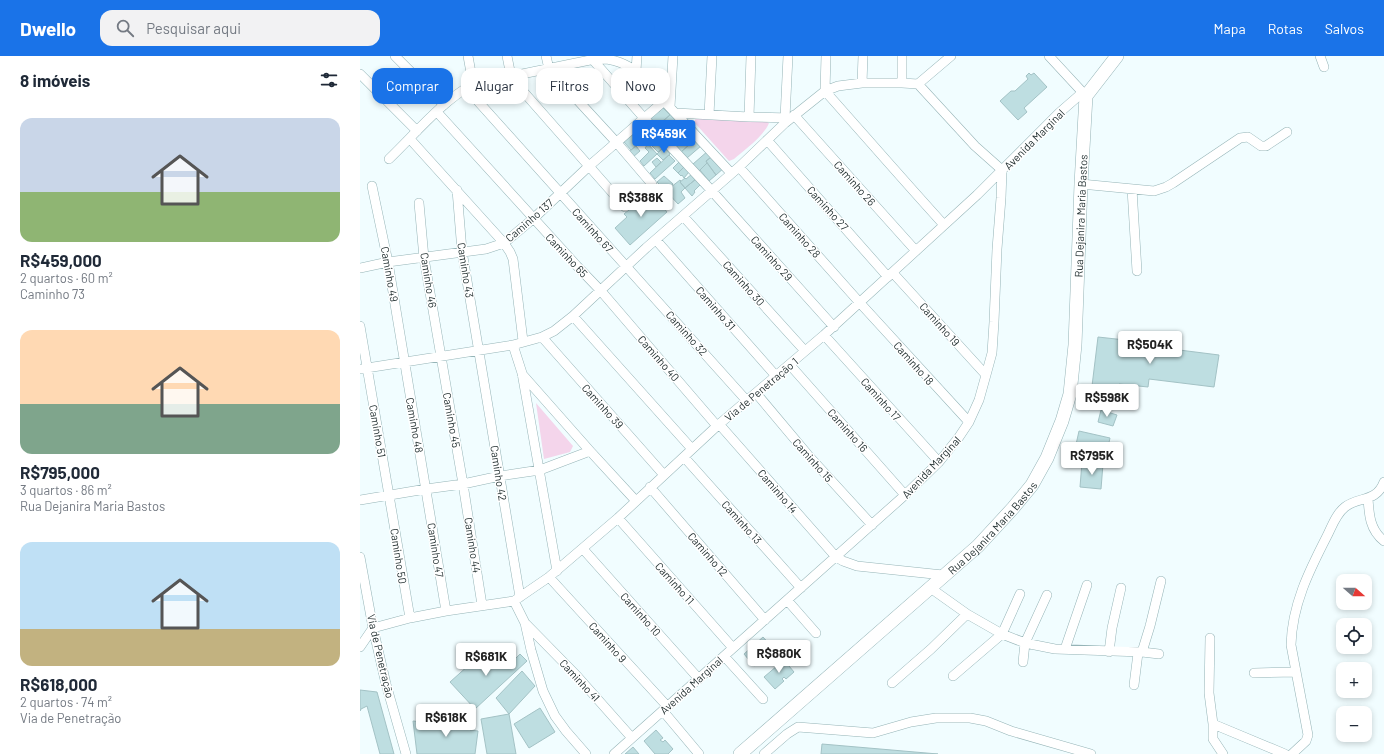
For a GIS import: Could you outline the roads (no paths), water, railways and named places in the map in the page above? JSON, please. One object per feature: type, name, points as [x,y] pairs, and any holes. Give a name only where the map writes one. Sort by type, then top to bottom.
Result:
[{"type":"main road","points":[[1084,95],[1117,56]]},
{"type":"main road","name":"Rua Dejanira Maria Bastos","points":[[740,754],[929,587],[978,546],[1032,485],[1047,458],[1062,422],[1070,394],[1075,345],[1084,95]]},
{"type":"street","name":"Caminho 65","points":[[395,56],[534,218],[601,291]]},
{"type":"street","points":[[468,56],[469,68]]},
{"type":"street","points":[[507,56],[509,68]]},
{"type":"street","points":[[546,56],[549,68],[591,59],[624,60],[633,68]]},
{"type":"street","points":[[636,68],[637,56]]},
{"type":"street","points":[[670,107],[673,56]]},
{"type":"street","points":[[709,114],[712,56]]},
{"type":"street","points":[[749,117],[751,56]]},
{"type":"street","points":[[788,56],[790,117]]},
{"type":"street","points":[[826,56],[825,91],[894,171],[944,225]]},
{"type":"street","points":[[862,83],[864,56]]},
{"type":"street","points":[[902,56],[902,83]]},
{"type":"street","points":[[918,84],[951,56]]},
{"type":"street","points":[[1049,56],[1084,95]]},
{"type":"street","points":[[1320,56],[1324,67]]},
{"type":"street","name":"Caminho 29","points":[[591,59],[834,327]]},
{"type":"street","points":[[360,74],[417,131]]},
{"type":"street","points":[[364,369],[441,355],[513,345],[542,337],[554,331],[573,316],[711,190],[739,167],[790,117],[825,91],[838,86],[862,83],[918,84],[975,146],[1002,170]]},
{"type":"street","points":[[389,159],[440,108],[461,93]]},
{"type":"street","name":"Avenida Marginal","points":[[614,754],[872,525],[939,462],[951,448],[969,422],[978,400],[992,352],[1002,170],[1059,113],[1084,95]]},
{"type":"street","points":[[528,97],[588,167],[625,207]]},
{"type":"street","name":"Caminho 67","points":[[485,104],[560,193],[627,266]]},
{"type":"street","points":[[582,104],[652,184]]},
{"type":"street","points":[[667,104],[732,173]]},
{"type":"street","points":[[670,107],[709,114],[749,117],[790,117]]},
{"type":"street","name":"Caminho 137","points":[[360,268],[388,262],[486,249],[504,243],[534,218],[588,167],[644,118],[670,107]]},
{"type":"street","name":"Caminho 26","points":[[790,117],[916,251]]},
{"type":"street","points":[[1080,184],[1154,191],[1166,187],[1244,137],[1250,137],[1261,146],[1266,146],[1287,132]]},
{"type":"street","points":[[410,139],[504,243],[513,259],[523,341]]},
{"type":"street","name":"Caminho 27","points":[[767,140],[891,275]]},
{"type":"street","name":"Caminho 28","points":[[739,167],[860,303]]},
{"type":"street","name":"Via de Penetração 1","points":[[517,599],[553,574],[583,549],[718,425],[834,327],[1002,170]]},
{"type":"street","name":"Caminho 49","points":[[372,186],[388,262],[404,362]]},
{"type":"street","points":[[1132,189],[1137,271]]},
{"type":"street","name":"Caminho 43","points":[[457,190],[462,251],[479,349]]},
{"type":"street","name":"Caminho 46","points":[[419,203],[424,258],[441,355]]},
{"type":"street","name":"Caminho 30","points":[[684,216],[805,351]]},
{"type":"street","name":"Caminho 31","points":[[656,240],[776,376]]},
{"type":"street","name":"Caminho 32","points":[[627,266],[747,401]]},
{"type":"street","name":"Caminho 19","points":[[891,275],[986,375]]},
{"type":"street","name":"Caminho 40","points":[[601,291],[718,425]]},
{"type":"street","name":"Caminho 18","points":[[860,303],[969,422]]},
{"type":"street","points":[[573,316],[692,449]]},
{"type":"street","name":"Caminho 51","points":[[360,326],[364,369],[389,494]]},
{"type":"street","name":"Caminho 17","points":[[824,335],[939,462]]},
{"type":"street","name":"Caminho 39","points":[[542,337],[664,475]]},
{"type":"street","points":[[513,345],[522,373],[540,470],[553,574]]},
{"type":"street","name":"Caminho 42","points":[[479,349],[500,476],[517,599],[525,623]]},
{"type":"street","name":"Caminho 45","points":[[441,355],[464,484]]},
{"type":"street","name":"Caminho 48","points":[[404,362],[426,489]]},
{"type":"street","name":"Caminho 16","points":[[790,365],[905,495]]},
{"type":"street","points":[[522,373],[636,501]]},
{"type":"street","name":"Caminho 15","points":[[756,393],[808,455],[872,525]]},
{"type":"street","name":"Caminho 14","points":[[718,425],[836,557]]},
{"type":"street","points":[[360,500],[389,494],[464,484],[500,476],[540,470],[590,451]]},
{"type":"street","name":"Caminho 13","points":[[684,457],[801,588]]},
{"type":"street","points":[[1292,754],[1306,741],[1308,735],[1291,645],[1291,633],[1297,603],[1304,583],[1333,523],[1343,508],[1377,494],[1384,482]]},
{"type":"street","name":"Caminho 44","points":[[464,484],[482,605]]},
{"type":"street","name":"Caminho 12","points":[[650,487],[765,620]]},
{"type":"street","name":"Caminho 47","points":[[426,489],[446,611]]},
{"type":"street","name":"Caminho 50","points":[[389,494],[410,618]]},
{"type":"street","points":[[1368,498],[1369,516],[1374,530],[1384,541]]},
{"type":"street","name":"Caminho 11","points":[[618,518],[733,648]]},
{"type":"street","name":"Caminho 10","points":[[583,549],[698,679]]},
{"type":"street","name":"Via de Penetração","points":[[360,557],[373,628],[386,684],[406,754]]},
{"type":"street","points":[[836,557],[857,566],[943,575]]},
{"type":"street","name":"Caminho 9","points":[[553,574],[665,708],[699,754]]},
{"type":"street","points":[[1134,685],[1140,652],[1150,626],[1161,581]]},
{"type":"street","points":[[1065,650],[1087,585]]},
{"type":"street","points":[[929,587],[967,614],[1002,634],[1024,644],[1065,650],[1159,654]]},
{"type":"street","points":[[1109,652],[1112,628],[1121,588]]},
{"type":"street","points":[[953,676],[1002,634],[1020,594]]},
{"type":"street","points":[[1023,662],[1024,644],[1047,595]]},
{"type":"street","points":[[360,647],[373,628],[410,618],[517,599]]},
{"type":"street","points":[[788,600],[816,633]]},
{"type":"street","points":[[892,683],[931,649],[967,614]]},
{"type":"street","points":[[525,623],[543,691],[555,716],[586,754]]},
{"type":"street","name":"Caminho 41","points":[[525,623],[577,676],[632,738]]},
{"type":"street","points":[[1210,638],[1209,693],[1213,739],[1223,754]]},
{"type":"street","points":[[724,656],[763,699]]},
{"type":"street","points":[[1254,673],[1296,672]]},
{"type":"street","points":[[782,717],[798,727],[874,733],[923,720],[936,718],[970,718],[986,721],[1011,731],[1092,754]]},
{"type":"street","points":[[1212,724],[1285,754]]},
{"type":"street","points":[[764,754],[772,750],[787,734],[798,727]]}]
